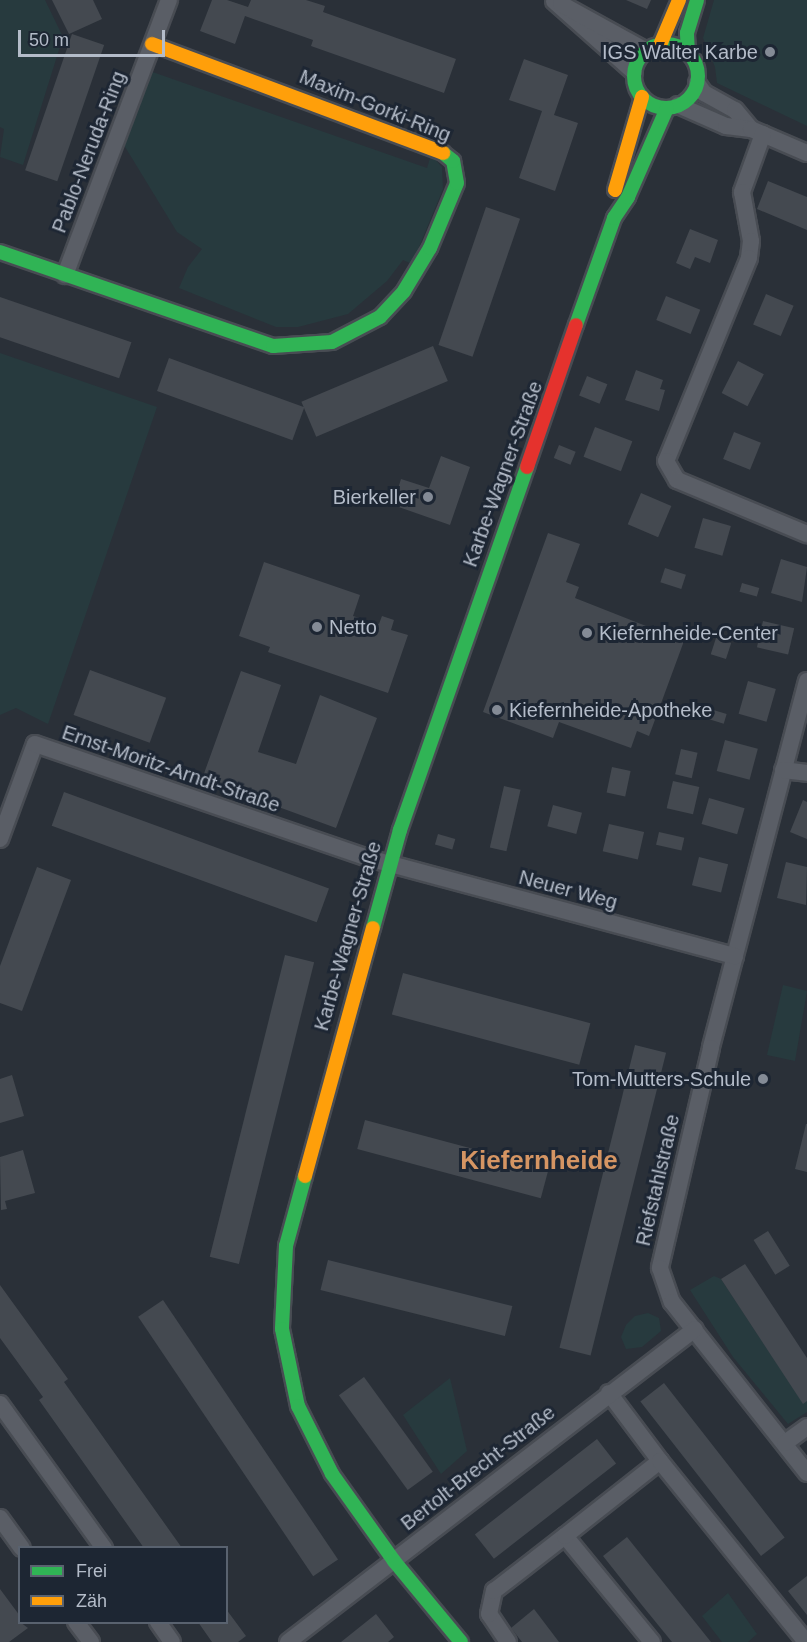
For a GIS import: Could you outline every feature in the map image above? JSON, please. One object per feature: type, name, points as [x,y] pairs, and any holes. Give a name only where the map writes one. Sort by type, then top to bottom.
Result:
[{"type":"street","points":[[152,44],[169,0]]},
{"type":"street","points":[[634,72],[653,48],[680,0]]},
{"type":"street","points":[[673,107],[691,95],[697,83],[697,71],[688,53],[687,33],[697,0]]},
{"type":"street","points":[[553,1],[582,12],[653,48],[677,46],[688,53]]},
{"type":"street","points":[[553,1],[634,72],[642,97],[651,105],[673,107],[726,126],[757,132],[807,153]]},
{"type":"street","name":"Pablo-Neruda-Ring","points":[[72,278],[152,44]]},
{"type":"street","name":"Maxim-Gorki-Ring","points":[[0,252],[273,346],[332,342],[380,316],[404,291],[430,248],[457,183],[453,161],[434,148],[152,44]]},
{"type":"street","points":[[697,83],[704,93],[735,110],[757,132]]},
{"type":"street","name":"Karbe-Wagner-Straße","points":[[614,218],[614,194],[642,97]]},
{"type":"street","name":"Karbe-Wagner-Straße","points":[[461,1642],[394,1561],[332,1474],[298,1406],[282,1329],[286,1246],[391,864],[614,218],[628,198],[673,107]]},
{"type":"street","points":[[757,132],[742,192],[751,241],[749,258],[666,461],[677,480],[807,534]]},
{"type":"street","name":"Riefstahlstraße","points":[[807,681],[735,956],[661,1258],[666,1292],[807,1473]]},
{"type":"street","name":"Ernst-Moritz-Arndt-Straße","points":[[0,839],[35,744],[171,792],[391,864]]},
{"type":"street","points":[[783,770],[807,773]]},
{"type":"street","name":"Neuer Weg","points":[[391,864],[735,956]]},
{"type":"street","name":"Bertolt-Brecht-Straße","points":[[288,1642],[695,1329]]},
{"type":"street","points":[[609,1393],[660,1461],[806,1642]]},
{"type":"street","points":[[0,1404],[103,1546]]},
{"type":"street","points":[[785,1443],[807,1427]]},
{"type":"street","points":[[508,1642],[489,1614],[494,1591],[660,1461]]},
{"type":"street","points":[[0,1518],[21,1546]]},
{"type":"street","points":[[565,1536],[652,1642]]},
{"type":"street","points":[[77,1624],[90,1642]]},
{"type":"street","points":[[159,1624],[172,1642]]},
{"type":"green space","points":[[0,0],[45,0],[63,37],[23,165],[0,157],[4,129],[0,127]]},
{"type":"green space","name":"IGS Walter Karbe","points":[[714,0],[807,0],[807,126],[717,83],[715,67],[703,38]]},
{"type":"green space","points":[[144,69],[427,168],[431,155],[442,167],[443,189],[412,264],[403,260],[387,281],[348,314],[298,327],[276,327],[179,288],[188,267],[202,249],[177,232],[119,137]]},
{"type":"green space","points":[[0,353],[157,407],[48,724],[16,708],[0,715]]},
{"type":"green space","points":[[783,985],[807,991],[795,1061],[767,1055]]},
{"type":"green space","points":[[714,1276],[721,1279],[803,1403],[807,1401],[807,1412],[788,1424],[733,1357],[690,1290]]},
{"type":"green space","points":[[648,1313],[659,1318],[661,1331],[642,1347],[626,1349],[621,1337],[626,1325],[635,1316]]},
{"type":"green space","points":[[450,1378],[467,1451],[441,1474],[403,1415]]},
{"type":"green space","points":[[728,1593],[757,1634],[748,1642],[722,1642],[702,1616]]},
{"type":"building","points":[[52,0],[93,0],[102,19],[69,34]]},
{"type":"building","points":[[212,0],[227,0],[248,7],[251,0],[306,0],[325,6],[323,12],[456,59],[444,93],[311,46],[313,40],[245,16],[235,44],[200,31]]},
{"type":"building","points":[[626,0],[651,0],[647,9]]},
{"type":"building","points":[[72,34],[104,45],[57,181],[25,170]]},
{"type":"building","points":[[524,59],[568,75],[554,115],[578,123],[555,191],[519,178],[542,111],[509,100]]},
{"type":"building","points":[[768,181],[807,197],[807,230],[757,209]]},
{"type":"building","points":[[486,207],[520,219],[473,357],[438,345]]},
{"type":"building","points":[[690,229],[718,240],[710,263],[695,257],[690,269],[676,263]]},
{"type":"building","points":[[766,294],[794,306],[781,336],[753,324]]},
{"type":"building","points":[[666,296],[700,310],[691,334],[656,320]]},
{"type":"building","points":[[0,297],[131,342],[119,378],[0,337]]},
{"type":"building","points":[[433,346],[448,381],[316,437],[301,402]]},
{"type":"building","points":[[169,358],[304,407],[292,440],[157,391]]},
{"type":"building","points":[[738,361],[764,374],[747,406],[722,393]]},
{"type":"building","points":[[636,370],[663,380],[660,389],[665,390],[659,411],[625,400]]},
{"type":"building","points":[[587,376],[607,384],[600,404],[579,395]]},
{"type":"building","points":[[595,427],[632,441],[621,471],[584,457]]},
{"type":"building","points":[[734,432],[761,443],[750,470],[723,459]]},
{"type":"building","points":[[559,445],[576,452],[570,465],[554,458]]},
{"type":"building","name":"Bierkeller","points":[[441,456],[470,467],[450,525],[393,505],[401,479],[429,488]]},
{"type":"building","points":[[641,493],[671,506],[658,537],[628,524]]},
{"type":"building","points":[[703,518],[731,526],[722,556],[694,548]]},
{"type":"building","name":"Kiefernheide-Center","points":[[548,533],[580,544],[566,582],[579,587],[575,598],[684,641],[649,736],[637,731],[631,748],[559,722],[553,738],[483,712]]},
{"type":"building","points":[[781,559],[807,567],[802,602],[771,593]]},
{"type":"building","name":"Netto","points":[[264,562],[360,595],[353,616],[379,624],[382,616],[394,620],[391,630],[408,635],[388,693],[268,652],[270,647],[239,636]]},
{"type":"building","points":[[665,568],[686,575],[681,589],[660,582]]},
{"type":"building","points":[[742,583],[759,588],[757,597],[740,592]]},
{"type":"building","points":[[763,621],[794,628],[788,655],[757,647]]},
{"type":"building","points":[[716,638],[731,643],[726,659],[711,654]]},
{"type":"building","points":[[90,670],[166,698],[150,743],[74,715]]},
{"type":"building","points":[[241,671],[281,685],[258,752],[296,764],[320,695],[377,718],[336,828],[202,779]]},
{"type":"building","points":[[748,681],[776,689],[767,722],[739,714]]},
{"type":"building","points":[[697,705],[727,714],[724,724],[694,715]]},
{"type":"building","points":[[725,740],[758,749],[750,780],[717,771]]},
{"type":"building","points":[[681,749],[698,753],[692,778],[675,774]]},
{"type":"building","points":[[612,767],[631,771],[625,796],[607,792]]},
{"type":"building","points":[[673,781],[699,787],[693,814],[667,808]]},
{"type":"building","points":[[504,786],[521,790],[506,851],[490,847]]},
{"type":"building","points":[[64,792],[329,888],[317,922],[52,826]]},
{"type":"building","points":[[709,798],[745,808],[737,834],[702,824]]},
{"type":"building","points":[[803,800],[807,802],[807,839],[790,832]]},
{"type":"building","points":[[553,805],[582,813],[576,834],[547,826]]},
{"type":"building","points":[[609,824],[644,832],[638,859],[603,851]]},
{"type":"building","points":[[659,832],[684,838],[681,851],[656,845]]},
{"type":"building","points":[[438,834],[455,839],[452,850],[435,845]]},
{"type":"building","points":[[699,857],[728,864],[721,892],[692,885]]},
{"type":"building","points":[[786,862],[807,867],[806,905],[777,898]]},
{"type":"building","points":[[37,867],[71,880],[22,1011],[0,1003],[0,966]]},
{"type":"building","points":[[285,955],[314,962],[239,1264],[210,1257]]},
{"type":"building","points":[[403,973],[590,1023],[579,1065],[392,1015]]},
{"type":"building","points":[[635,1045],[666,1053],[591,1355],[560,1348]]},
{"type":"building","points":[[12,1075],[24,1116],[0,1123],[0,1079]]},
{"type":"building","points":[[365,1120],[549,1169],[541,1198],[357,1149]]},
{"type":"building","points":[[807,1124],[807,1172],[795,1169]]},
{"type":"building","points":[[23,1150],[35,1193],[5,1201],[7,1209],[1,1210],[0,1157]]},
{"type":"building","points":[[768,1231],[790,1266],[775,1275],[754,1240]]},
{"type":"building","points":[[328,1260],[512,1306],[505,1336],[321,1290]]},
{"type":"building","points":[[745,1264],[807,1358],[807,1401],[803,1404],[721,1279]]},
{"type":"building","points":[[0,1285],[68,1379],[64,1382],[181,1546],[143,1546],[39,1400],[43,1397],[0,1338]]},
{"type":"building","points":[[163,1300],[338,1559],[313,1576],[138,1317]]},
{"type":"building","points":[[364,1377],[433,1472],[408,1490],[339,1395]]},
{"type":"building","points":[[664,1383],[785,1537],[761,1556],[640,1401]]},
{"type":"building","points":[[597,1439],[616,1463],[494,1559],[475,1534]]},
{"type":"building","points":[[627,1537],[711,1642],[672,1642],[641,1604],[603,1556]]},
{"type":"building","points":[[807,1576],[807,1615],[788,1591]]},
{"type":"building","points":[[0,1589],[18,1613],[18,1624],[28,1628],[9,1642],[0,1642]]},
{"type":"building","points":[[534,1609],[559,1642],[522,1642],[511,1628]]},
{"type":"building","points":[[228,1612],[246,1636],[238,1642],[212,1642],[199,1624],[228,1624]]},
{"type":"building","points":[[376,1614],[394,1637],[388,1642],[341,1642]]},
{"type":"traffic: fast","points":[[688,53],[687,33],[697,0]]},
{"type":"traffic: fast","points":[[666,44],[684,49],[689,53],[693,58],[698,76],[693,94],[689,99],[684,103],[666,108],[648,103],[643,99],[639,94],[634,76],[639,58],[643,53],[648,49],[666,44]]},
{"type":"traffic: fast","points":[[576,325],[614,218],[628,197],[667,108]]},
{"type":"traffic: fast","points":[[0,252],[273,346],[332,342],[380,317],[404,291],[430,248],[457,183],[453,161],[443,153]]},
{"type":"traffic: fast","points":[[373,928],[400,830],[527,467]]},
{"type":"traffic: fast","points":[[305,1176],[286,1246],[282,1329],[298,1406],[332,1474],[394,1561],[461,1642]]},
{"type":"traffic: slow","points":[[660,45],[679,0]]},
{"type":"traffic: slow","points":[[152,44],[443,153]]},
{"type":"traffic: slow","points":[[615,190],[642,97]]},
{"type":"traffic: slow","points":[[305,1176],[373,928]]},
{"type":"traffic: jam","points":[[527,467],[576,325]]},
{"type":"place","name":"IGS Walter Karbe","points":[[770,52]]},
{"type":"place","name":"Bierkeller","points":[[428,497]]},
{"type":"place","name":"Netto","points":[[317,627]]},
{"type":"place","name":"Kiefernheide-Center","points":[[587,633]]},
{"type":"place","name":"Kiefernheide-Apotheke","points":[[497,710]]},
{"type":"place","name":"Tom-Mutters-Schule","points":[[763,1079]]},
{"type":"district","name":"Kiefernheide","points":[[539,1161]]}]
